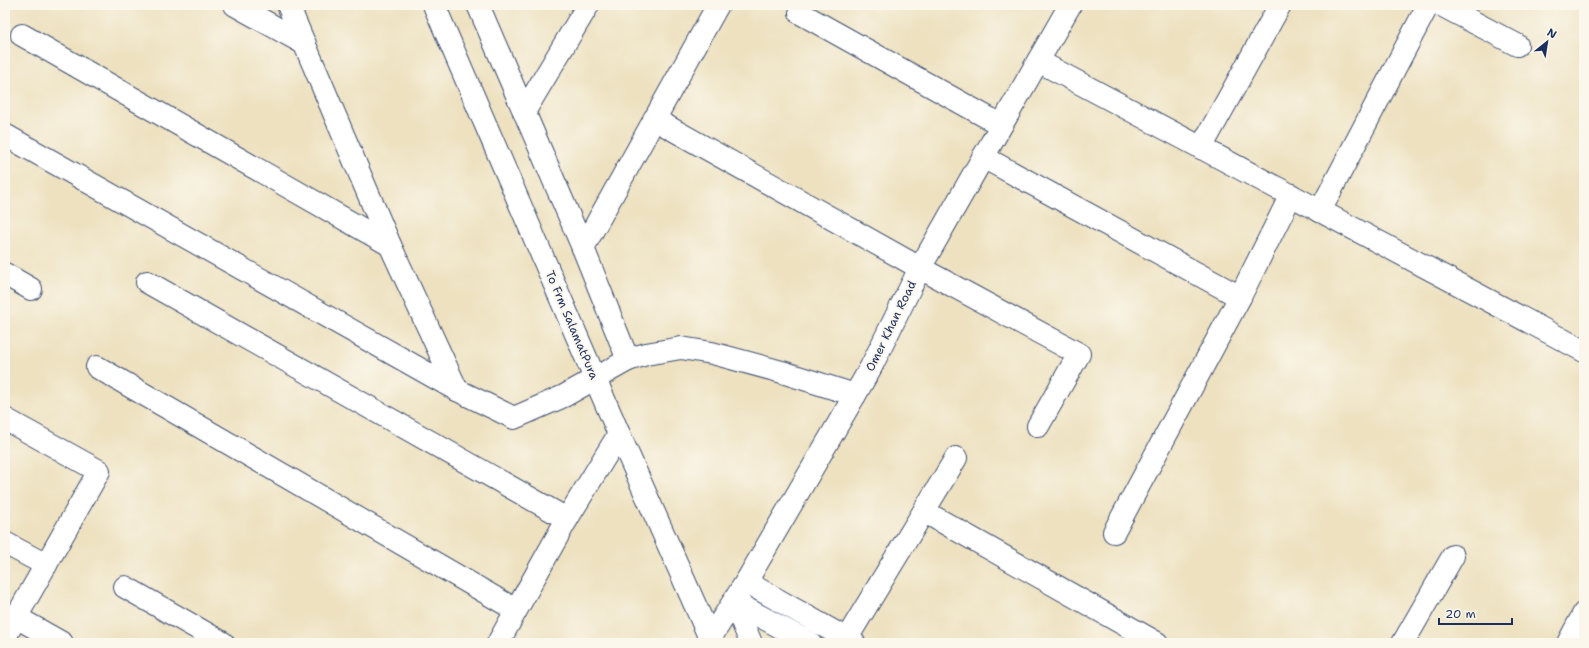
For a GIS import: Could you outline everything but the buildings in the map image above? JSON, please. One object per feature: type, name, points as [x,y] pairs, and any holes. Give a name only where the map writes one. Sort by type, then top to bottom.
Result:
[{"type":"street","points":[[235,5],[305,44]]},
{"type":"street","points":[[288,5],[390,245],[457,390]]},
{"type":"street","name":"To Frm SalamatPura","points":[[434,5],[595,380],[710,641]]},
{"type":"street","points":[[478,5],[583,248],[628,360]]},
{"type":"street","points":[[524,112],[588,5]]},
{"type":"street","points":[[583,248],[718,5]]},
{"type":"street","name":"Omer Khan Road","points":[[710,641],[856,395],[920,268],[1070,5]]},
{"type":"street","points":[[1201,148],[1280,5]]},
{"type":"street","points":[[1320,211],[1428,5]]},
{"type":"street","points":[[1441,5],[1517,45]]},
{"type":"street","points":[[800,13],[1001,125]]},
{"type":"street","points":[[22,35],[390,245]]},
{"type":"street","points":[[1038,61],[1584,351]]},
{"type":"street","points":[[654,119],[920,268],[1079,354],[1038,426]]},
{"type":"street","points":[[5,135],[457,390],[514,418],[564,396],[595,380],[628,360],[646,354],[681,348],[712,353],[775,370],[856,395]]},
{"type":"street","points":[[983,157],[1240,297]]},
{"type":"street","points":[[1114,532],[1240,297],[1291,195]]},
{"type":"street","points":[[5,274],[31,289]]},
{"type":"street","points":[[147,282],[567,519]]},
{"type":"street","points":[[97,367],[516,610]]},
{"type":"street","points":[[5,419],[99,471],[5,637]]},
{"type":"street","points":[[498,643],[567,519],[619,434]]},
{"type":"street","points":[[746,582],[848,642],[956,458]]},
{"type":"street","points":[[925,512],[1157,643]]},
{"type":"street","points":[[5,543],[46,565]]},
{"type":"street","points":[[1403,643],[1452,556]]},
{"type":"street","points":[[125,587],[223,643]]},
{"type":"street","points":[[734,602],[751,643]]},
{"type":"street","points":[[734,602],[810,643]]},
{"type":"street","points":[[1568,643],[1584,613]]},
{"type":"street","points":[[16,617],[62,643]]}]
